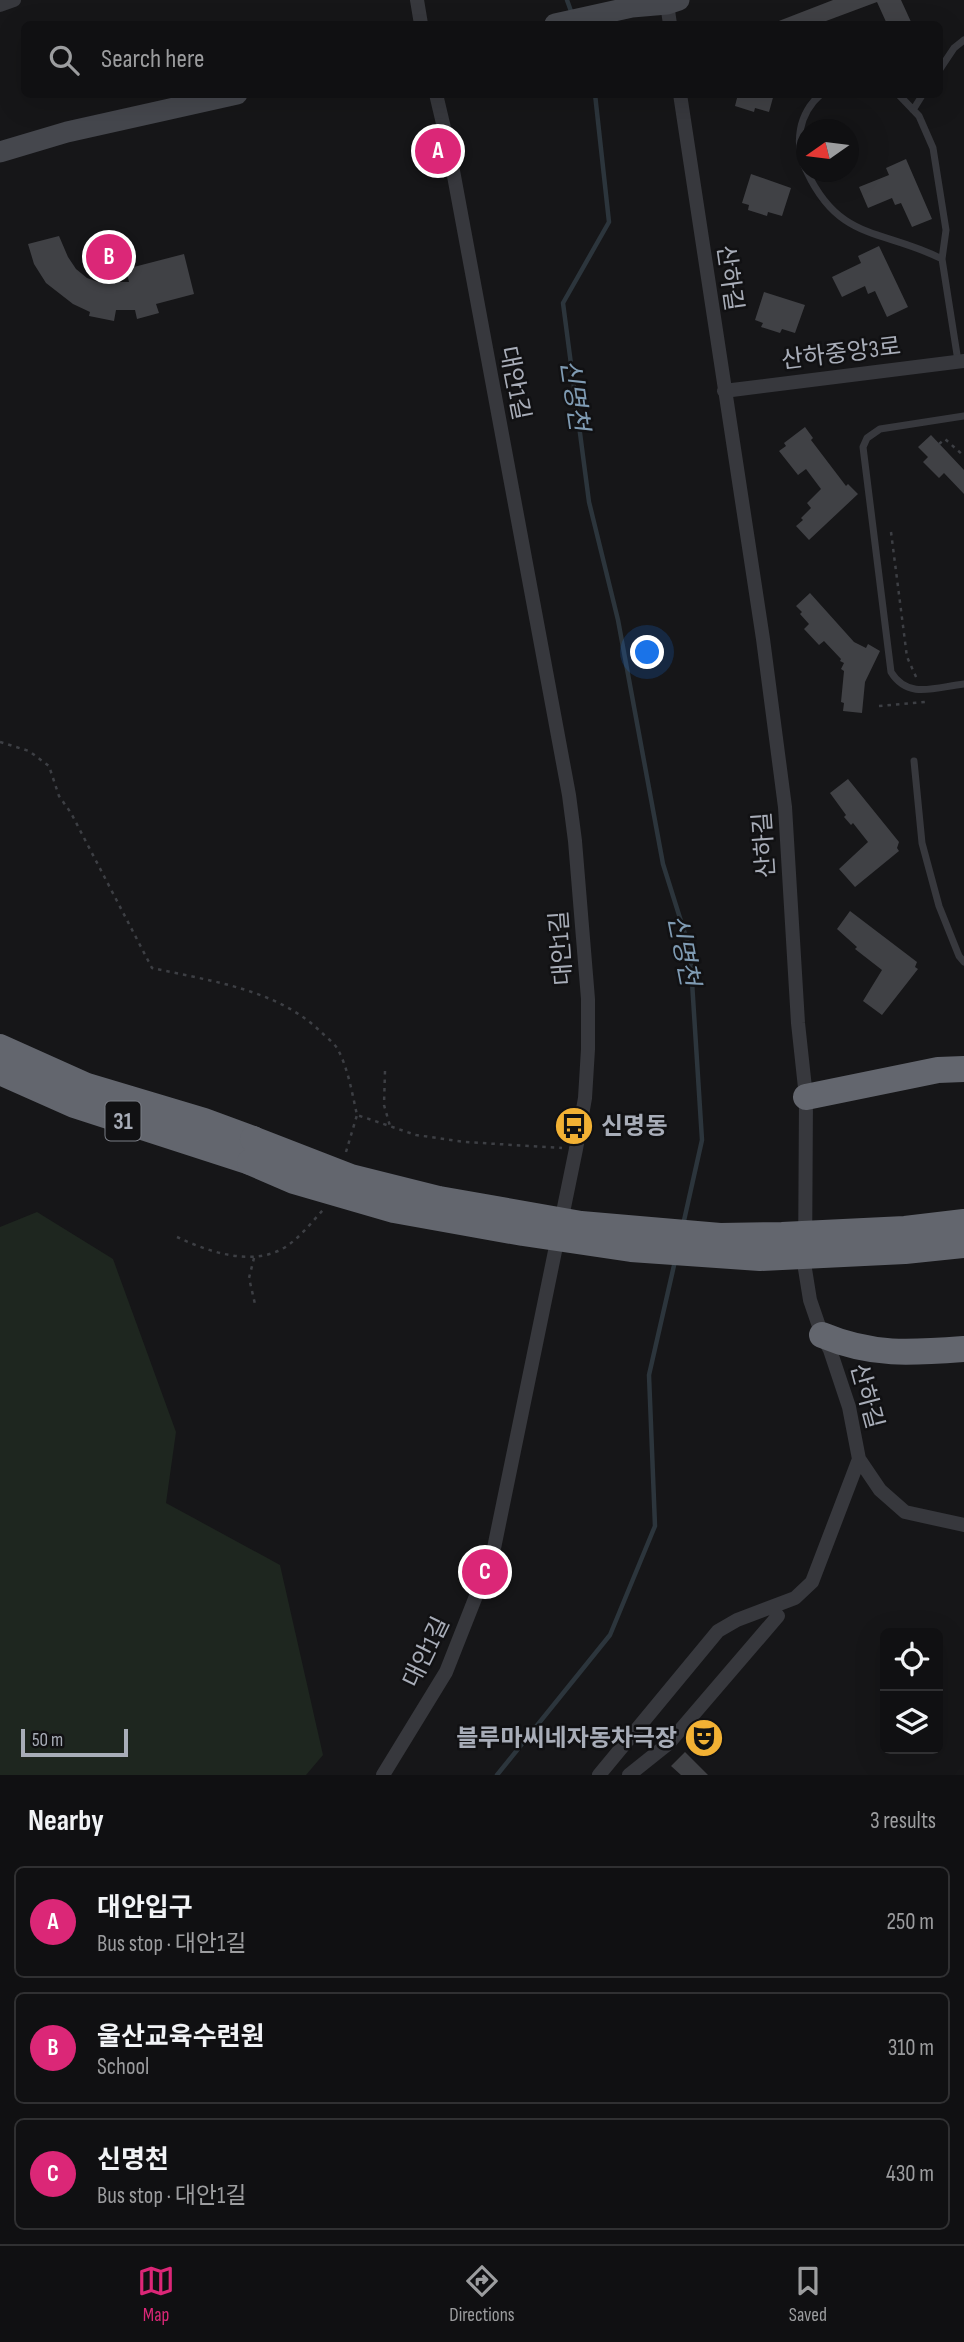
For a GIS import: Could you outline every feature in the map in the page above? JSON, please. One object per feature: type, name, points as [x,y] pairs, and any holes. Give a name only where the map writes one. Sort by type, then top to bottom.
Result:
[{"type":"highway","points":[[0,1047],[87,1086],[204,1121],[252,1150],[294,1181],[394,1210],[631,1250],[760,1258],[905,1251],[964,1245]]},
{"type":"highway","points":[[806,1097],[938,1070],[964,1069]]},
{"type":"highway","name":"31","points":[[0,1072],[74,1105],[252,1150]]},
{"type":"highway","points":[[252,1150],[439,1199],[581,1224],[720,1236],[905,1229],[964,1222]]},
{"type":"highway","points":[[822,1335],[870,1350],[914,1353],[964,1349]]},
{"type":"main road","points":[[568,21],[632,6],[672,10]]},
{"type":"main road","points":[[0,152],[67,132],[219,98]]},
{"type":"street","points":[[0,5],[14,0]]},
{"type":"street","points":[[417,0],[420,21]]},
{"type":"street","name":"대안1길","points":[[383,1775],[446,1672],[493,1553],[576,1149],[585,1098],[588,1049],[588,999],[569,795],[449,149],[437,98]]},
{"type":"street","name":"산하길","points":[[681,98],[763,639],[785,807],[798,1023],[806,1097],[805,1269],[810,1300],[849,1407],[859,1459],[880,1490],[905,1512],[964,1524]]},
{"type":"street","name":"산하중앙3로","points":[[724,391],[961,361]]},
{"type":"street","points":[[599,1775],[718,1631],[737,1619],[795,1598],[812,1582],[859,1459]]},
{"type":"street","points":[[629,1775],[669,1743],[778,1616]]},
{"type":"lane","points":[[943,64],[954,48],[964,40]]},
{"type":"lane","points":[[804,119],[816,98]]},
{"type":"lane","points":[[902,98],[919,116],[933,148],[946,230],[942,259],[961,361]]},
{"type":"lane","points":[[913,110],[920,98]]},
{"type":"lane","points":[[814,182],[830,208],[851,225],[919,247],[942,259]]},
{"type":"lane","points":[[964,416],[880,429],[867,438],[863,447],[891,672],[898,683],[911,690],[964,684]]},
{"type":"lane","points":[[914,761],[922,843],[939,906],[959,956],[964,962]]},
{"type":"path","points":[[939,444],[945,439],[964,456]]},
{"type":"path","points":[[891,532],[907,657],[917,678],[924,682]]},
{"type":"path","points":[[879,706],[925,702]]},
{"type":"path","points":[[0,742],[29,751],[49,766],[59,796],[71,813],[152,968],[257,994],[282,1003],[312,1023],[336,1046],[349,1080],[357,1115],[344,1161]]},
{"type":"path","points":[[385,1071],[384,1105],[390,1126]]},
{"type":"path","points":[[357,1115],[416,1135],[465,1142],[576,1149]]},
{"type":"path","points":[[177,1237],[196,1246],[254,1258],[280,1250],[299,1236],[324,1209]]},
{"type":"path","points":[[254,1258],[249,1278],[255,1304]]},
{"type":"shaded area","points":[[37,1212],[113,1259],[176,1432],[166,1503],[280,1565],[323,1755],[306,1775],[0,1775],[0,1227]]},
{"type":"building","points":[[833,0],[901,0],[911,21],[886,21],[877,2],[826,21],[779,21]]},
{"type":"building","points":[[737,98],[773,98],[769,112],[755,108],[754,112],[735,106]]},
{"type":"building","points":[[906,159],[932,219],[912,227],[901,203],[895,205],[892,198],[868,208],[859,187],[889,175],[886,168]]},
{"type":"building","points":[[751,174],[791,188],[782,216],[768,212],[767,216],[748,210],[749,205],[742,203]]},
{"type":"building","points":[[59,236],[76,269],[87,278],[98,282],[129,282],[126,269],[184,254],[194,294],[156,304],[159,313],[137,319],[135,310],[116,310],[114,321],[89,316],[90,312],[73,304],[46,283],[34,264],[28,244]]},
{"type":"building","points":[[879,246],[908,307],[887,317],[875,291],[868,294],[865,286],[842,297],[832,277],[861,263],[858,256]]},
{"type":"building","points":[[764,292],[805,305],[795,333],[782,329],[780,333],[761,327],[763,323],[755,320]]},
{"type":"building","points":[[805,427],[813,438],[811,440],[846,486],[848,484],[858,494],[809,540],[796,526],[811,508],[807,503],[821,489],[806,469],[798,475],[779,451],[786,446],[784,443]]},
{"type":"building","points":[[931,435],[964,470],[964,494],[944,473],[939,478],[923,462],[928,457],[918,447]]},
{"type":"building","points":[[810,593],[854,642],[866,648],[868,644],[880,651],[865,682],[862,713],[843,711],[844,703],[841,702],[844,671],[841,669],[844,663],[824,641],[819,645],[804,629],[809,624],[796,606]]},
{"type":"building","points":[[848,779],[899,842],[899,851],[855,887],[839,869],[868,842],[853,823],[851,825],[844,817],[846,815],[830,793]]},
{"type":"building","points":[[850,911],[917,962],[915,967],[918,969],[882,1015],[863,1001],[882,970],[855,949],[857,947],[837,929]]},
{"type":"building","points":[[685,1752],[708,1775],[681,1775],[671,1766]]},
{"type":"waterway","name":"신명천","points":[[567,0],[572,14]]},
{"type":"waterway","name":"신명천","points":[[595,98],[609,222],[563,303],[589,502],[618,620],[663,864],[690,950],[702,1140],[683,1225]]},
{"type":"waterway","name":"신명천","points":[[497,1775],[610,1635],[655,1526],[649,1375],[675,1261]]},
{"type":"place","name":"대안입구","points":[[438,151]]},
{"type":"place","name":"울산교육수련원","points":[[109,257]]},
{"type":"place","name":"신명동","points":[[574,1126]]},
{"type":"place","name":"신명천","points":[[485,1572]]},
{"type":"place","name":"블루마씨네자동차극장","points":[[704,1738]]}]
